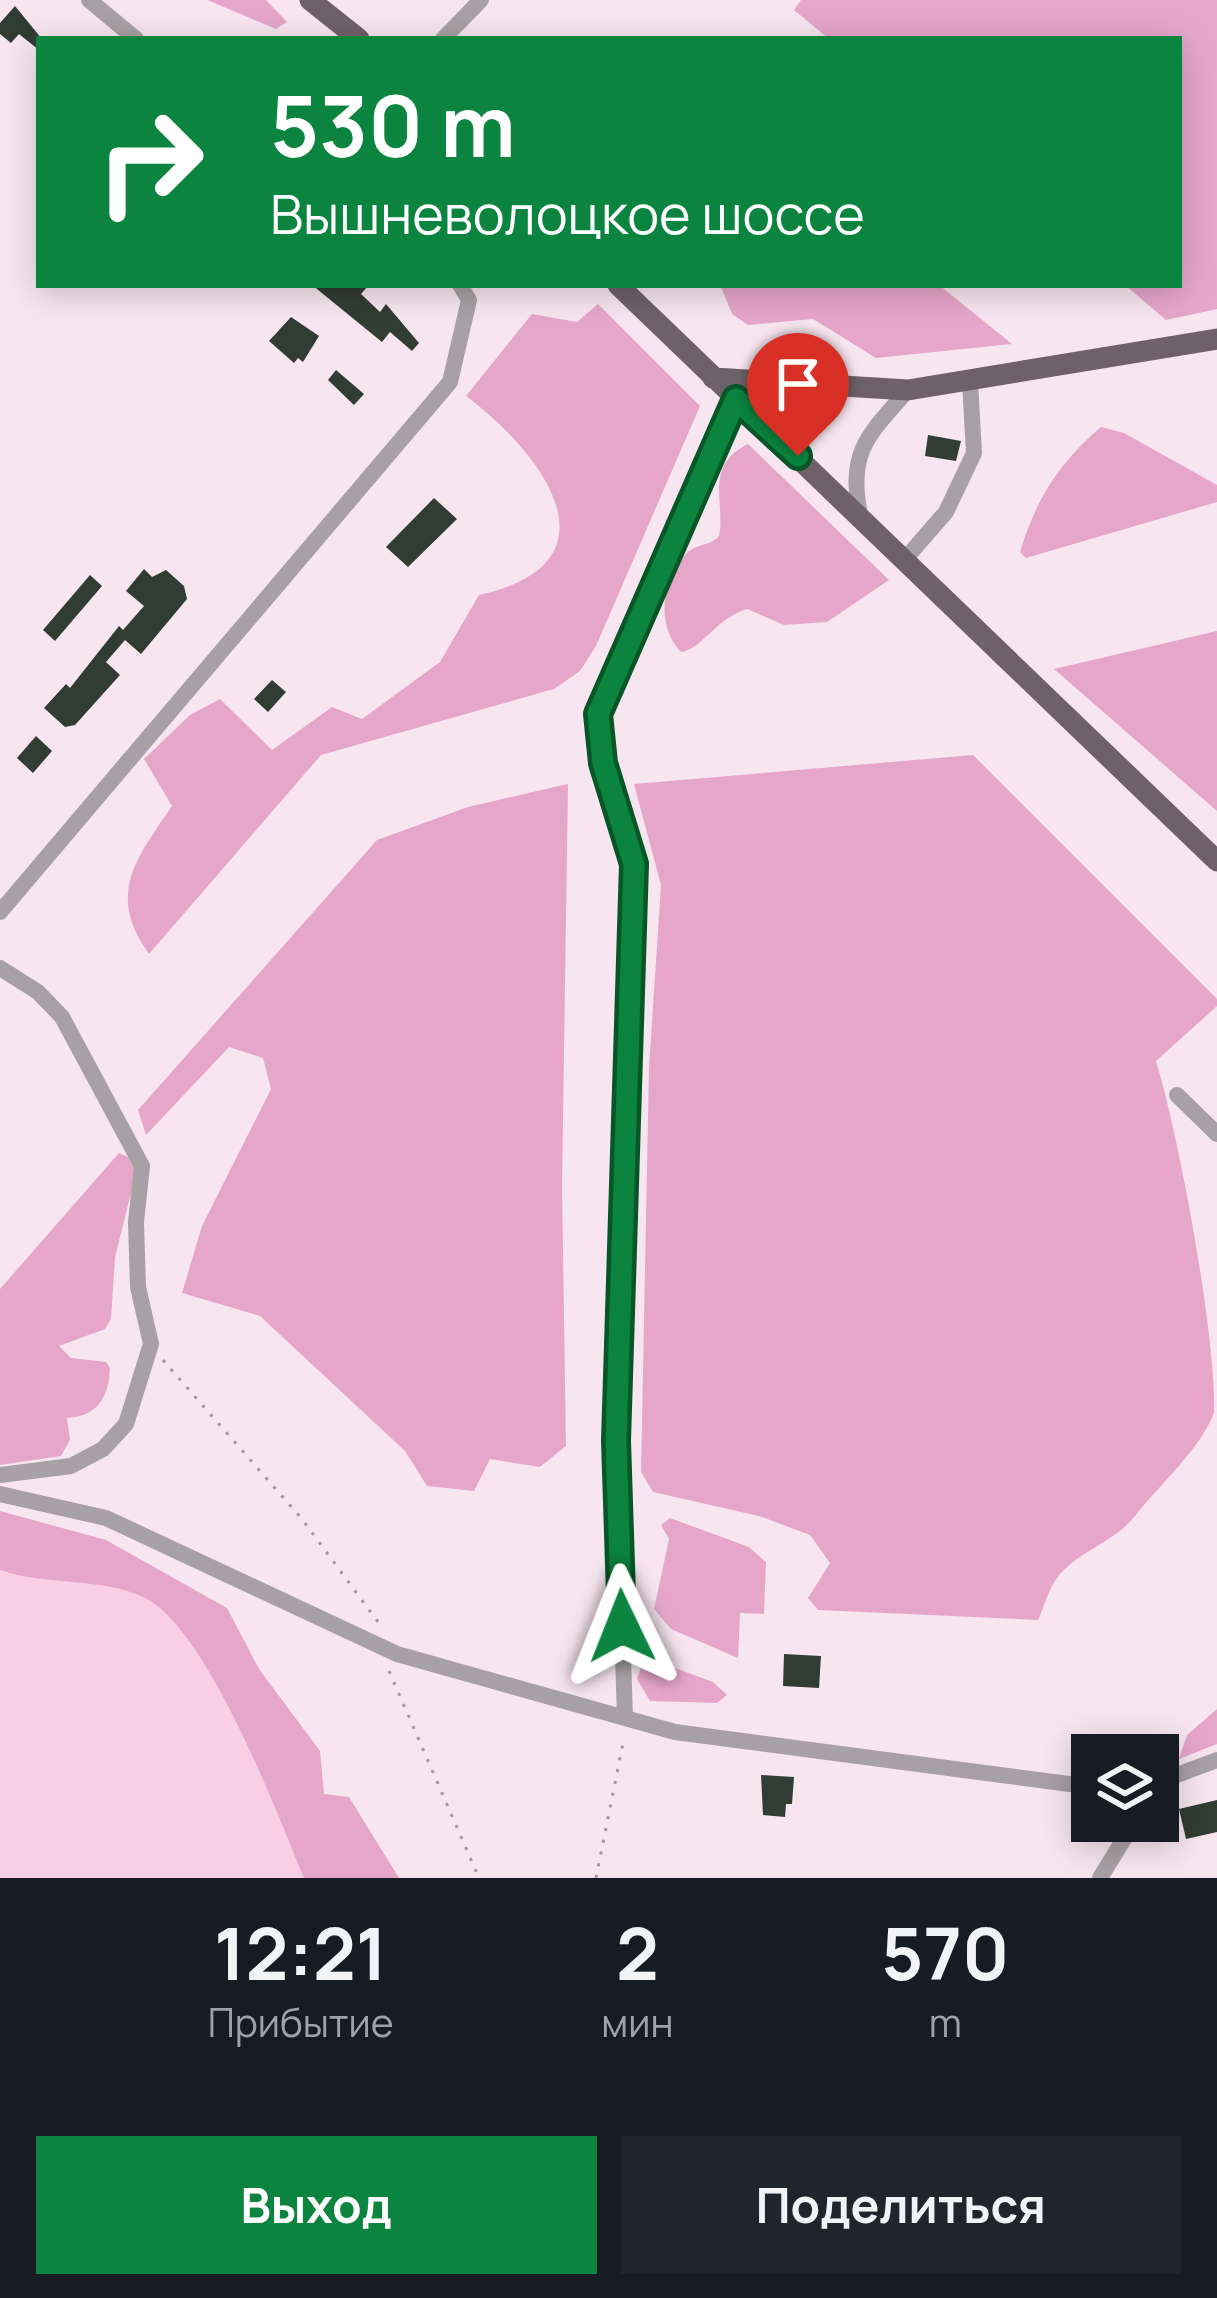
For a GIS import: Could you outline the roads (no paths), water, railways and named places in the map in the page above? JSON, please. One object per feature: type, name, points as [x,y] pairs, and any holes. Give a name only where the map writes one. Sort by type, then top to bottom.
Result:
[{"type":"main road","points":[[310,0],[355,36]]},
{"type":"main road","points":[[621,288],[1217,861]]},
{"type":"main road","points":[[713,378],[908,390],[1217,339]]},
{"type":"street","points":[[88,0],[132,36]]},
{"type":"street","points":[[446,36],[481,0]]},
{"type":"street","points":[[0,912],[450,382],[469,300],[462,288]]},
{"type":"street","points":[[906,558],[946,512],[974,453],[970,382]]},
{"type":"street","points":[[860,514],[854,472],[858,458],[875,426],[908,390]]},
{"type":"street","points":[[625,1718],[616,1441],[634,864],[596,730],[608,685],[736,399]]},
{"type":"street","points":[[0,968],[38,992],[62,1018],[142,1166],[136,1222],[138,1287],[152,1344],[126,1424],[104,1449],[71,1466],[0,1474]]},
{"type":"street","points":[[1177,1095],[1217,1134]]},
{"type":"street","points":[[0,1494],[106,1518],[398,1654],[675,1732],[1071,1784]]},
{"type":"street","points":[[1179,1776],[1217,1760]]},
{"type":"street","points":[[1100,1878],[1122,1842]]}]
